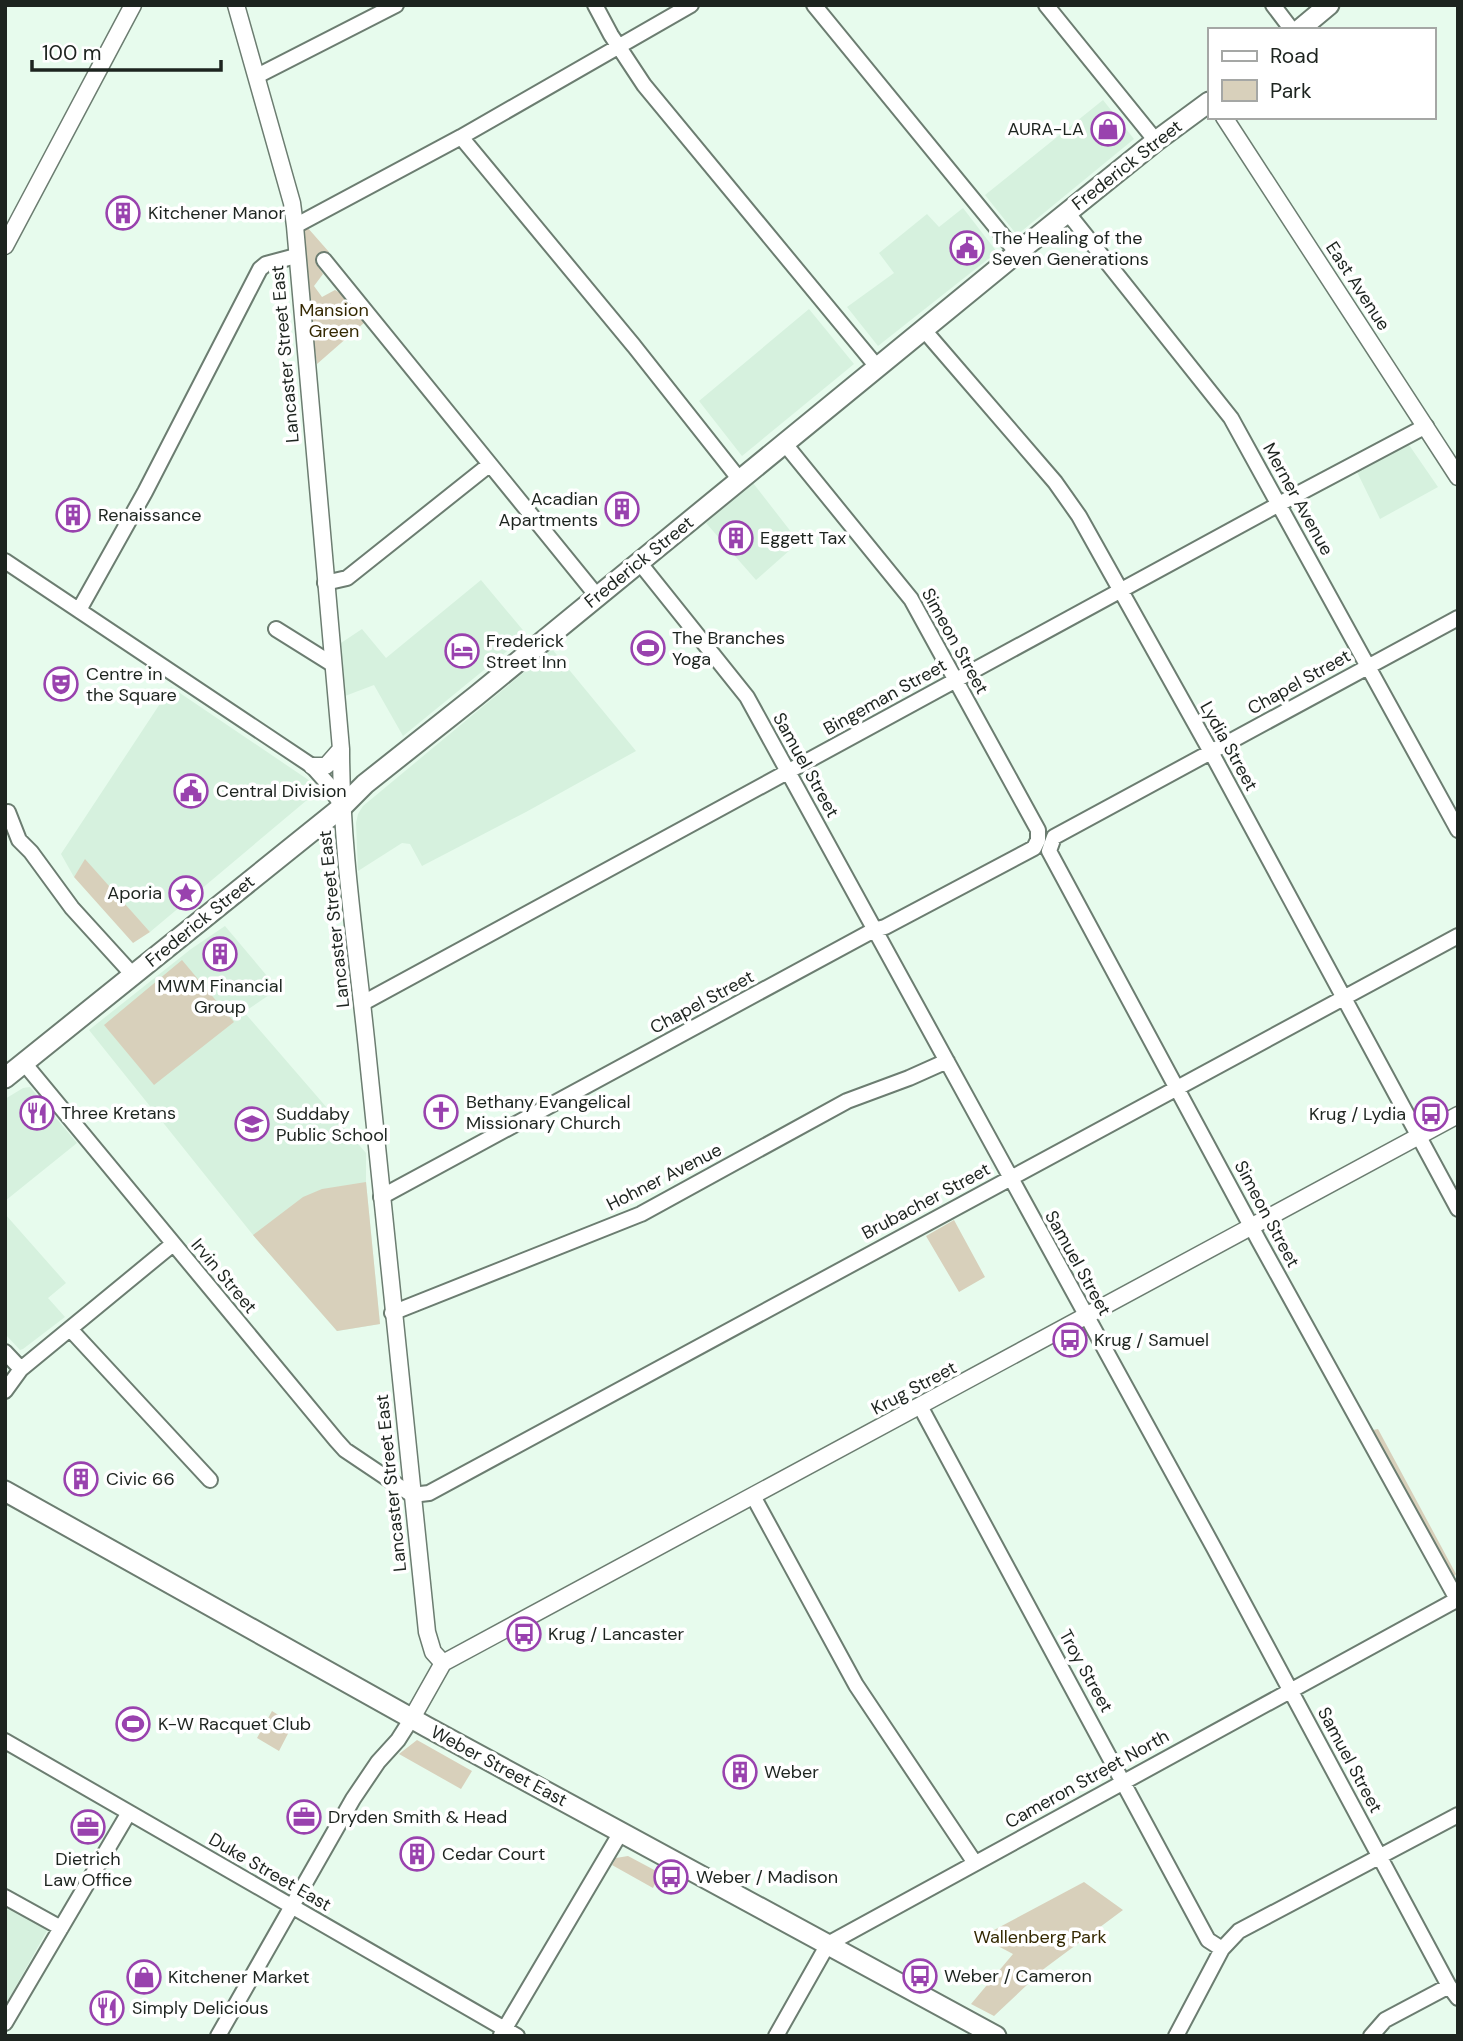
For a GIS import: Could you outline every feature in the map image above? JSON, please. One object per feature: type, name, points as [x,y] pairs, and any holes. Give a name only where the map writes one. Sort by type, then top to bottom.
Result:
[{"type":"main road","points":[[1301,28],[1329,5]]},
{"type":"main road","name":"Frederick Street","points":[[5,1078],[342,807],[365,784],[1067,212],[1208,103]]},
{"type":"main road","name":"Weber Street East","points":[[5,1491],[412,1718],[993,2035]]},
{"type":"street","points":[[5,246],[133,5]]},
{"type":"street","name":"Lancaster Street East","points":[[236,5],[292,203],[295,226],[341,749],[343,834],[363,1003],[392,1312],[427,1632],[433,1652],[443,1663]]},
{"type":"street","points":[[257,76],[396,5]]},
{"type":"street","points":[[595,5],[644,85],[878,368]]},
{"type":"street","points":[[295,226],[461,137],[691,5]]},
{"type":"street","points":[[814,5],[1017,253]]},
{"type":"street","points":[[1046,5],[1156,141]]},
{"type":"street","points":[[1273,5],[1290,28]]},
{"type":"street","name":"East Avenue","points":[[1225,119],[1458,477]]},
{"type":"street","points":[[461,137],[634,346],[740,480]]},
{"type":"street","name":"Merner Avenue","points":[[1067,212],[1231,418],[1458,830]]},
{"type":"street","points":[[79,610],[145,492],[261,269],[266,264],[296,256]]},
{"type":"street","points":[[324,260],[597,596]]},
{"type":"street","name":"Lydia Street","points":[[924,330],[1055,482],[1079,516],[1211,752],[1458,1209]]},
{"type":"street","name":"Bingeman Street","points":[[363,1003],[1426,426]]},
{"type":"street","name":"Simeon Street","points":[[785,444],[912,598],[1252,1228],[1457,1600]]},
{"type":"street","points":[[325,583],[347,578],[489,466]]},
{"type":"street","points":[[5,561],[312,766],[342,807]]},
{"type":"street","name":"Samuel Street","points":[[639,562],[739,685],[789,771],[1449,1986],[1458,1998]]},
{"type":"street","name":"Chapel Street","points":[[381,1197],[1458,618]]},
{"type":"street","points":[[276,629],[332,664]]},
{"type":"street","points":[[312,766],[326,766],[341,749]]},
{"type":"street","points":[[7,810],[20,824],[31,852],[72,908],[133,975]]},
{"type":"street","name":"Brubacher Street","points":[[412,1494],[429,1493],[1458,936]]},
{"type":"street","name":"Hohner Avenue","points":[[392,1312],[641,1214],[847,1101],[947,1061]]},
{"type":"street","name":"Irvin Street","points":[[24,1063],[345,1450],[412,1494]]},
{"type":"street","name":"Krug Street","points":[[443,1663],[1458,1115]]},
{"type":"street","points":[[5,1391],[21,1369],[173,1244]]},
{"type":"street","points":[[70,1329],[210,1480]]},
{"type":"street","points":[[5,1352],[21,1369]]},
{"type":"street","name":"Troy Street","points":[[920,1406],[1208,1940],[1222,1949]]},
{"type":"street","points":[[753,1496],[856,1685],[975,1863]]},
{"type":"street","name":"Cameron Street North","points":[[828,1944],[1457,1600]]},
{"type":"street","points":[[218,2036],[353,1799],[378,1762],[402,1734],[443,1663]]},
{"type":"street","name":"Duke Street East","points":[[5,1741],[507,2033]]},
{"type":"street","points":[[5,2023],[128,1814]]},
{"type":"street","points":[[1176,2036],[1222,1949],[1239,1931],[1458,1815]]},
{"type":"street","points":[[507,2033],[621,1832]]},
{"type":"street","points":[[5,1897],[61,1928]]},
{"type":"street","points":[[776,2036],[828,1944]]},
{"type":"street","points":[[1371,2036],[1385,2020],[1449,1986]]},
{"type":"shaded area","points":[[1103,100],[1134,139],[1017,235],[985,195]]},
{"type":"shaded area","points":[[963,208],[997,252],[878,346],[847,307],[894,273],[879,253],[927,214],[939,227]]},
{"type":"shaded area","points":[[809,309],[854,364],[742,456],[699,401]]},
{"type":"shaded area","points":[[1407,442],[1438,487],[1380,519],[1357,472]]},
{"type":"shaded area","points":[[753,483],[799,542],[756,580],[706,523]]},
{"type":"shaded area","points":[[481,580],[527,635],[403,736],[374,685],[345,696],[341,643],[362,629],[386,658]]},
{"type":"shaded area","points":[[552,649],[636,751],[422,866],[410,844],[402,843],[358,871],[356,823],[363,806]]},
{"type":"shaded area","points":[[171,687],[313,783],[313,795],[150,932],[85,860],[74,877],[61,854]]},
{"type":"shaded area","name":"Suddaby Public School","points":[[225,926],[278,989],[244,1012],[366,1153],[366,1182],[380,1324],[337,1331],[253,1235],[89,1030],[191,949]]},
{"type":"shaded area","points":[[30,1087],[77,1143],[5,1201],[5,1099],[23,1088]]},
{"type":"shaded area","points":[[5,1214],[66,1283],[48,1298],[65,1317],[20,1350],[5,1334]]},
{"type":"shaded area","points":[[5,1902],[49,1927],[5,2006]]},
{"type":"green space","name":"Mansion Green","points":[[307,227],[329,252],[316,263],[323,274],[314,286],[322,297],[335,290],[340,293],[365,322],[317,364],[306,287],[303,232]]},
{"type":"green space","points":[[85,859],[150,932],[133,943],[74,877]]},
{"type":"green space","points":[[182,960],[234,1022],[154,1085],[104,1025]]},
{"type":"green space","points":[[366,1182],[380,1324],[337,1331],[253,1235],[303,1197],[322,1189]]},
{"type":"green space","points":[[954,1220],[985,1277],[959,1292],[926,1236]]},
{"type":"green space","points":[[1378,1429],[1456,1574],[1452,1579],[1373,1430]]},
{"type":"green space","points":[[272,1711],[293,1724],[279,1751],[257,1738]]},
{"type":"green space","points":[[417,1740],[472,1771],[461,1789],[399,1754]]},
{"type":"green space","points":[[628,1856],[660,1873],[653,1888],[612,1865],[616,1858]]},
{"type":"green space","name":"Wallenberg Park","points":[[1084,1882],[1123,1910],[1045,1968],[994,2016],[971,2004],[1013,1954],[981,1937]]},
{"type":"place","name":"AURA-LA","points":[[1108,129]]},
{"type":"place","name":"Kitchener Manor","points":[[123,213]]},
{"type":"place","name":"The Healing of the Seven Generations","points":[[967,248]]},
{"type":"place","name":"Acadian Apartments","points":[[622,509]]},
{"type":"place","name":"Renaissance","points":[[73,515]]},
{"type":"place","name":"Eggett Tax","points":[[736,538]]},
{"type":"place","name":"The Branches Yoga","points":[[648,648]]},
{"type":"place","name":"Frederick Street Inn","points":[[462,651]]},
{"type":"place","name":"Centre in the Square","points":[[61,684]]},
{"type":"place","name":"Central Division","points":[[191,791]]},
{"type":"place","name":"Aporia","points":[[186,893]]},
{"type":"place","name":"MWM Financial Group","points":[[220,954]]},
{"type":"place","name":"Bethany Evangelical Missionary Church","points":[[441,1112]]},
{"type":"place","name":"Three Kretans","points":[[37,1113]]},
{"type":"place","name":"Krug / Lydia","points":[[1431,1114]]},
{"type":"place","name":"Suddaby Public School","points":[[252,1124]]},
{"type":"place","name":"Krug / Samuel","points":[[1070,1340]]},
{"type":"place","name":"Civic 66","points":[[81,1479]]},
{"type":"place","name":"Krug / Lancaster","points":[[524,1634]]},
{"type":"place","name":"K-W Racquet Club","points":[[133,1724]]},
{"type":"place","name":"Weber","points":[[740,1772]]},
{"type":"place","name":"Dryden Smith & Head","points":[[304,1817]]},
{"type":"place","name":"Dietrich Law Office","points":[[88,1827]]},
{"type":"place","name":"Cedar Court","points":[[417,1854]]},
{"type":"place","name":"Weber / Madison","points":[[671,1877]]},
{"type":"place","name":"Weber / Cameron","points":[[920,1976]]},
{"type":"place","name":"Kitchener Market","points":[[144,1977]]},
{"type":"place","name":"Simply Delicious","points":[[107,2008]]}]
